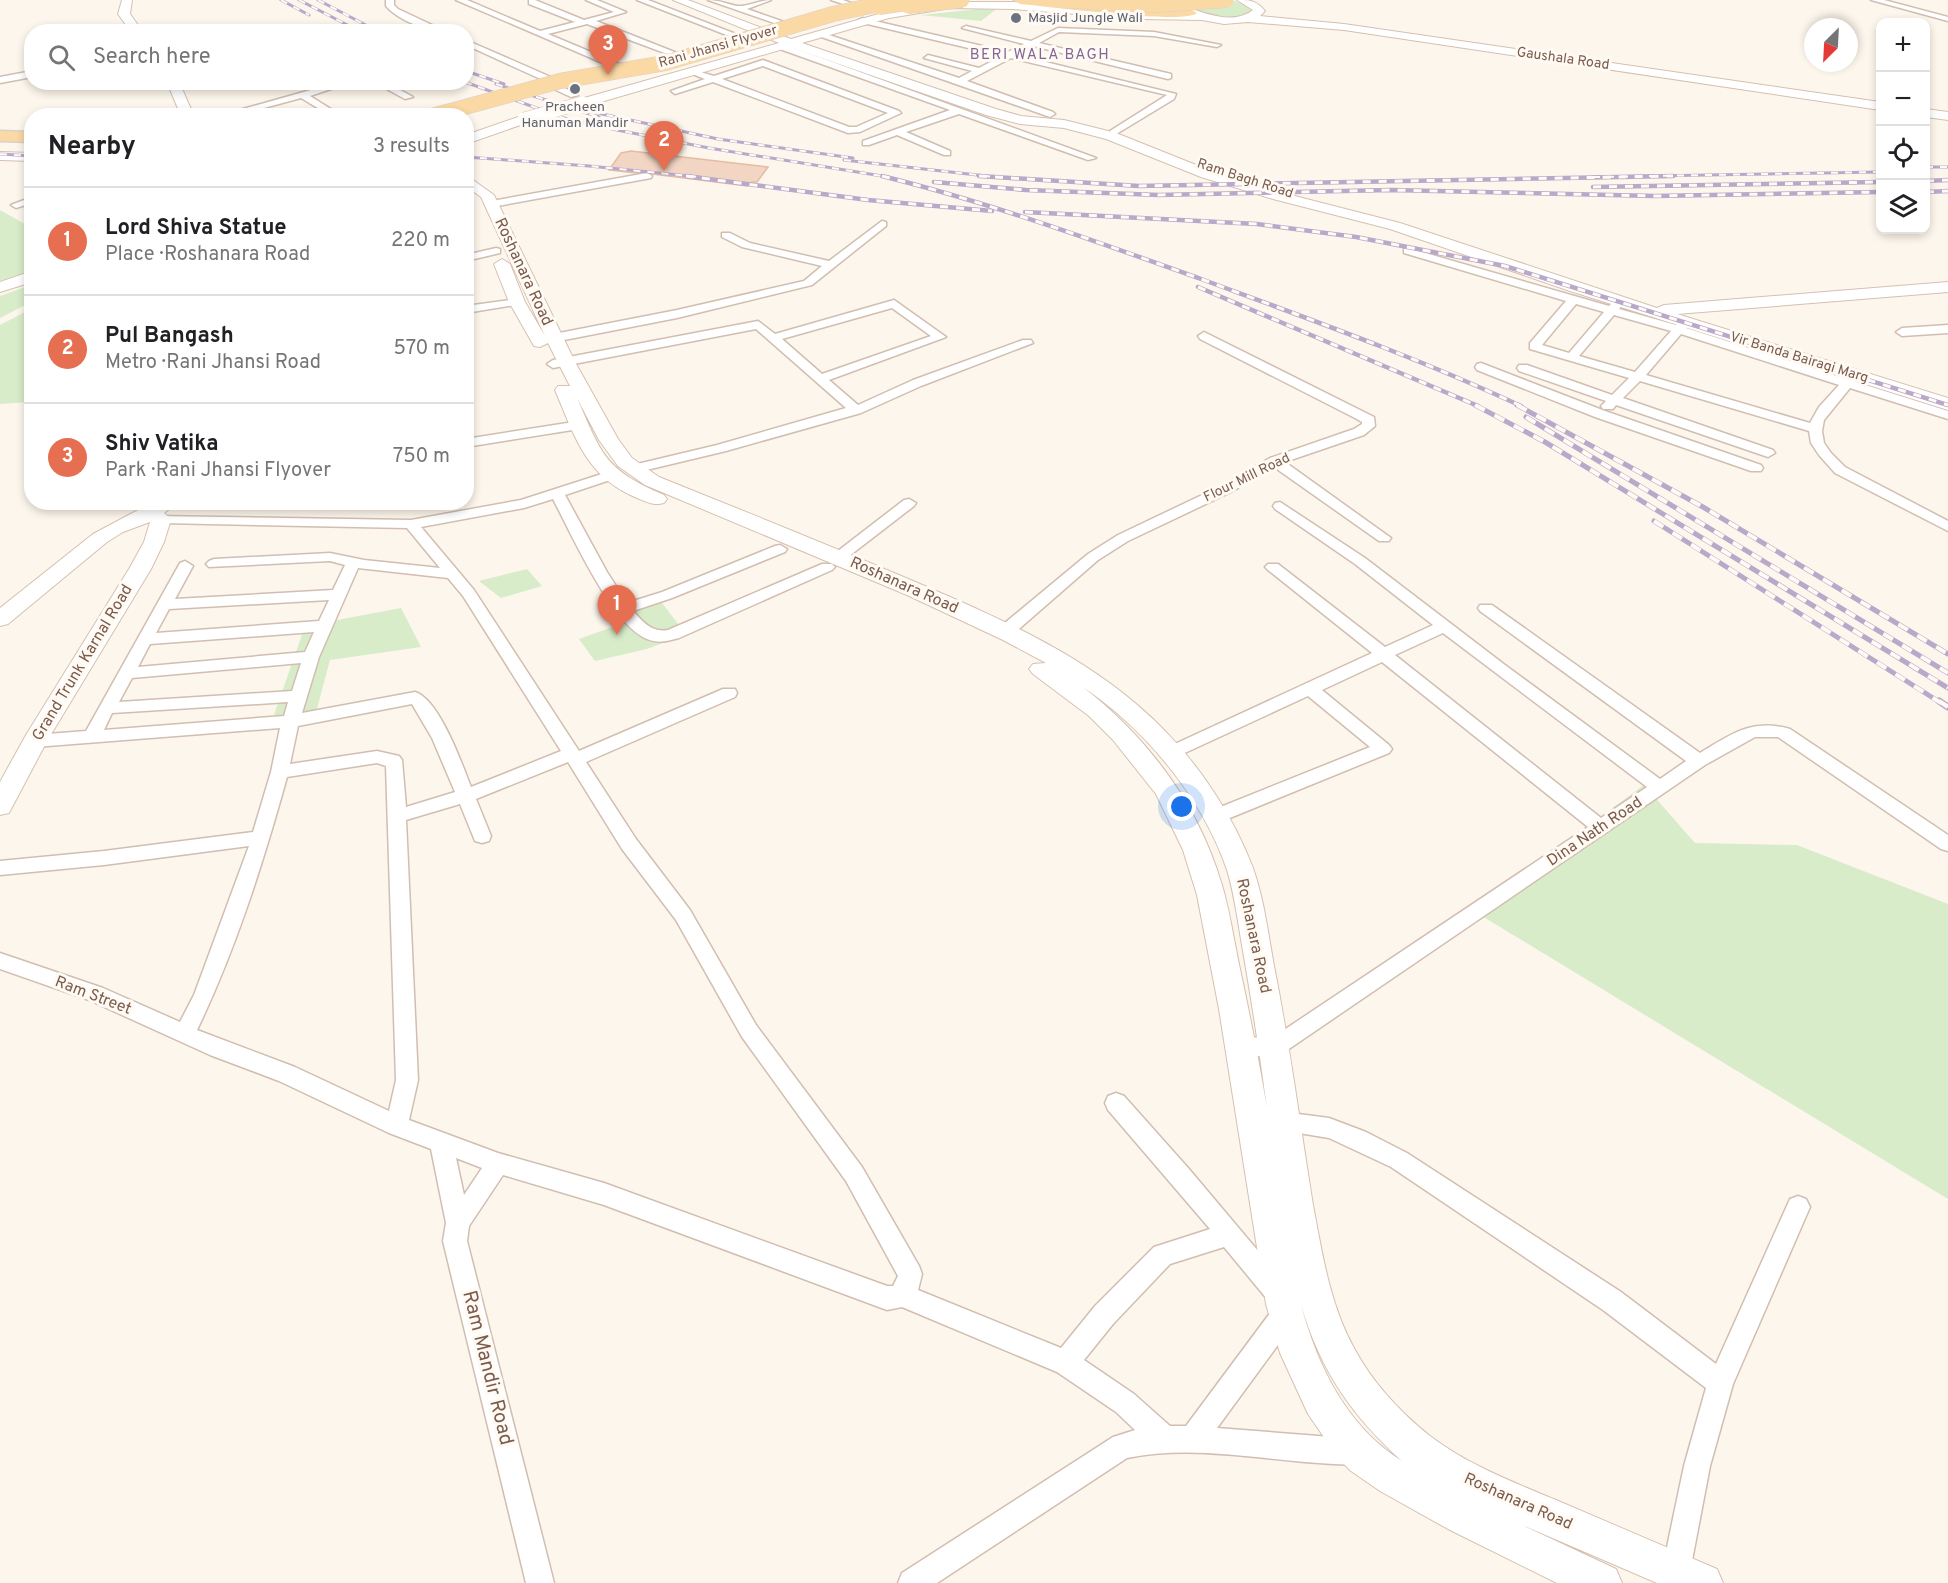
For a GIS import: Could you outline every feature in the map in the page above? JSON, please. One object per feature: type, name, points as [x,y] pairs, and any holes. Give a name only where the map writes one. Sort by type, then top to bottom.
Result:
[{"type":"main road","points":[[834,7],[846,8],[878,0]]},
{"type":"main road","name":"Rani Jhansi Flyover","points":[[474,112],[560,81],[665,63],[700,54],[834,7],[898,0]]},
{"type":"main road","name":"Rani Jhansi Flyover","points":[[521,96],[666,70],[720,57],[855,13],[926,0]]},
{"type":"main road","points":[[855,13],[962,0]]},
{"type":"main road","points":[[1020,0],[1151,14],[1196,8]]},
{"type":"main road","points":[[1061,0],[1152,5],[1226,0]]},
{"type":"main road","points":[[1101,0],[1196,8]]},
{"type":"main road","points":[[462,108],[521,96]]},
{"type":"main road","points":[[474,117],[504,108],[521,96]]},
{"type":"main road","points":[[0,134],[24,135]]},
{"type":"main road","points":[[0,141],[24,150]]},
{"type":"street","points":[[126,0],[123,12],[124,18],[130,24]]},
{"type":"street","points":[[390,0],[390,6],[395,11],[425,24]]},
{"type":"street","points":[[460,0],[542,33],[619,68]]},
{"type":"street","points":[[590,0],[622,12]]},
{"type":"street","points":[[641,0],[750,41]]},
{"type":"street","points":[[678,0],[798,41],[960,81],[1050,114]]},
{"type":"street","points":[[712,0],[783,23]]},
{"type":"street","points":[[739,9],[767,0]]},
{"type":"street","points":[[474,46],[550,80],[548,82],[574,98],[693,71],[798,41],[882,0]]},
{"type":"street","points":[[1875,0],[1948,19]]},
{"type":"street","points":[[699,1],[765,29]]},
{"type":"street","points":[[532,2],[673,53]]},
{"type":"street","points":[[1252,2],[1309,18],[1876,100]]},
{"type":"street","points":[[1245,18],[1259,11],[1252,2]]},
{"type":"street","name":"Gaushala Road","points":[[855,13],[912,4],[998,3],[1140,18],[1196,8],[1227,20],[1245,18],[1344,27],[1876,105]]},
{"type":"street","points":[[542,33],[652,4]]},
{"type":"street","points":[[834,7],[1009,56],[1172,94],[1171,97],[1113,133]]},
{"type":"street","points":[[474,128],[518,117],[691,62],[750,41],[765,29],[805,16],[855,13]]},
{"type":"street","points":[[966,28],[1168,76]]},
{"type":"street","points":[[960,81],[1051,32],[1063,30],[1154,34],[1217,45]]},
{"type":"street","name":"Ram Bagh Road","points":[[798,41],[1050,114],[1206,174],[1278,196],[1395,226],[1615,306],[1650,312]]},
{"type":"street","name":"Ram Bagh Road","points":[[798,41],[958,106],[1011,118],[1070,122],[1113,133],[1292,195],[1407,223],[1683,320]]},
{"type":"street","points":[[928,58],[981,71]]},
{"type":"street","points":[[675,91],[715,79],[763,63],[896,113],[853,131],[715,79],[693,71]]},
{"type":"street","points":[[0,80],[24,76]]},
{"type":"street","points":[[176,90],[183,108]]},
{"type":"street","points":[[252,108],[320,90]]},
{"type":"street","points":[[394,90],[408,97]]},
{"type":"street","points":[[866,143],[958,106],[977,94]]},
{"type":"street","points":[[302,95],[324,108]]},
{"type":"street","points":[[958,106],[1091,159]]},
{"type":"street","points":[[1930,108],[1948,110]]},
{"type":"street","points":[[1930,114],[1948,116]]},
{"type":"street","points":[[474,136],[518,117]]},
{"type":"street","points":[[897,132],[947,153]]},
{"type":"street","points":[[0,156],[24,153]]},
{"type":"street","points":[[492,204],[647,176]]},
{"type":"street","name":"Roshanara Road","points":[[474,184],[484,191],[492,204],[558,354],[580,425],[598,459],[622,472],[652,481],[833,562],[994,641],[1051,675],[1094,707],[1149,763],[1183,819],[1208,883],[1242,1046],[1283,1305],[1293,1346],[1317,1398],[1358,1452],[1392,1476],[1489,1531],[1602,1583]]},
{"type":"street","name":"Roshanara Road","points":[[474,201],[517,302],[558,354],[613,446],[622,472],[641,492],[780,549],[833,562],[1006,631],[1060,661],[1109,695],[1150,730],[1170,753],[1214,817],[1235,860],[1247,897],[1275,1047],[1283,1122],[1303,1246],[1315,1293],[1334,1344],[1353,1380],[1381,1414],[1419,1450],[1467,1482],[1689,1577]]},
{"type":"street","points":[[16,205],[24,202]]},
{"type":"street","points":[[558,354],[677,314],[808,283],[882,224]]},
{"type":"street","points":[[726,235],[746,246],[831,265]]},
{"type":"street","points":[[474,256],[496,251]]},
{"type":"street","points":[[1408,251],[1574,298],[1683,320],[1948,287]]},
{"type":"street","points":[[0,286],[24,278]]},
{"type":"street","points":[[1717,317],[1948,297]]},
{"type":"street","points":[[1574,298],[1534,346],[1814,428]]},
{"type":"street","points":[[474,309],[517,302]]},
{"type":"street","points":[[773,338],[894,304],[940,337],[820,379]]},
{"type":"street","points":[[1571,358],[1615,306]]},
{"type":"street","name":"Vir Banda Bairagi Marg","points":[[1650,312],[1683,320],[1852,379],[1948,404]]},
{"type":"street","name":"Vir Banda Bairagi Marg","points":[[1683,320],[1717,317],[1948,388]]},
{"type":"street","points":[[1600,414],[1637,376],[1683,320]]},
{"type":"street","points":[[558,354],[758,325],[856,410]]},
{"type":"street","points":[[1902,332],[1948,329]]},
{"type":"street","name":"Flour Mill Road","points":[[1006,631],[1106,548],[1226,489],[1275,461],[1359,432],[1368,426],[1369,420],[1204,336]]},
{"type":"street","points":[[172,510],[411,524],[488,512],[556,494],[622,472],[721,448],[856,410],[886,399],[917,383],[1028,343]]},
{"type":"street","points":[[1481,367],[1600,414],[1756,468]]},
{"type":"street","points":[[1523,368],[1768,453]]},
{"type":"street","points":[[1948,415],[1852,379],[1816,418],[1814,428],[1827,459],[1840,470],[1948,527]]},
{"type":"street","points":[[474,442],[580,425]]},
{"type":"street","points":[[1275,461],[1384,538]]},
{"type":"street","points":[[556,494],[623,609],[646,633],[663,636],[673,634],[833,562],[909,503]]},
{"type":"street","points":[[1280,506],[1356,557],[1499,669],[1660,788]]},
{"type":"street","points":[[0,619],[100,538],[153,510]]},
{"type":"street","name":"Grand Trunk Karnal Road","points":[[0,806],[35,741],[140,569],[154,542],[155,510]]},
{"type":"street","points":[[411,524],[454,574],[515,663],[629,844],[683,915],[749,1031],[854,1174],[910,1274],[909,1288],[902,1295]]},
{"type":"street","points":[[623,609],[668,595],[780,549]]},
{"type":"street","points":[[214,564],[330,557],[353,563],[454,574]]},
{"type":"street","points":[[185,1034],[204,995],[262,838],[291,721],[311,657],[353,563]]},
{"type":"street","points":[[92,735],[185,566]]},
{"type":"street","points":[[1273,567],[1602,828]]},
{"type":"street","points":[[164,604],[338,595]]},
{"type":"street","points":[[1486,608],[1699,761]]},
{"type":"street","points":[[145,639],[325,626]]},
{"type":"street","points":[[1170,753],[1445,626]]},
{"type":"street","points":[[126,673],[311,657]]},
{"type":"street","points":[[1214,817],[1383,749],[1310,689]]},
{"type":"street","points":[[397,816],[465,796],[573,757],[729,693]]},
{"type":"street","points":[[107,708],[299,696]]},
{"type":"street","points":[[35,741],[291,721],[415,698],[421,700],[433,719],[482,836]]},
{"type":"street","name":"Dina Nath Road","points":[[1275,1047],[1699,761],[1756,729],[1775,729],[1784,733],[1948,844]]},
{"type":"street","points":[[280,772],[387,757],[393,760],[395,766],[407,1080],[397,1126]]},
{"type":"street","points":[[0,868],[104,858],[207,843],[262,838]]},
{"type":"street","name":"Ram Street","points":[[0,962],[96,994],[185,1034],[287,1074],[397,1126],[441,1143],[498,1163],[604,1194],[880,1296],[893,1299],[902,1295],[1066,1363],[1125,1403],[1164,1439]]},
{"type":"street","points":[[1242,1046],[1275,1047]]},
{"type":"street","points":[[1116,1102],[1229,1234],[1283,1305],[1192,1439]]},
{"type":"street","points":[[1283,1122],[1304,1121],[1328,1126],[1366,1142],[1399,1160],[1612,1301],[1720,1383]]},
{"type":"street","name":"Ram Mandir Road","points":[[441,1143],[458,1223],[455,1241],[540,1583]]},
{"type":"street","points":[[458,1223],[498,1163]]},
{"type":"street","points":[[1689,1577],[1697,1466],[1720,1383],[1798,1207]]},
{"type":"street","points":[[1066,1363],[1104,1315],[1162,1255],[1229,1234]]},
{"type":"street","points":[[912,1583],[1122,1446],[1147,1440],[1192,1439],[1358,1452]]},
{"type":"green space","points":[[1232,0],[1251,7],[1251,11],[1230,18],[1194,11],[1192,5]]},
{"type":"green space","points":[[999,7],[981,21],[921,15]]},
{"type":"green space","points":[[0,210],[24,224],[24,273],[0,281]]},
{"type":"green space","points":[[24,287],[24,306],[0,318],[0,296]]},
{"type":"green space","points":[[24,313],[24,402],[0,404],[0,325]]},
{"type":"green space","points":[[527,569],[542,586],[501,598],[479,581]]},
{"type":"green space","points":[[662,603],[686,634],[647,649],[595,661],[579,639],[621,624],[618,615]]},
{"type":"green space","points":[[401,608],[421,647],[330,660],[315,716],[274,715],[305,626]]},
{"type":"green space","points":[[1644,785],[1695,843],[1797,845],[1948,904],[1948,1199],[1472,910]]},
{"type":"building","points":[[631,151],[768,167],[757,182],[752,182],[747,186],[653,174],[647,171],[636,173],[609,170],[621,153]]},
{"type":"railway","points":[[281,0],[309,15]]},
{"type":"railway","points":[[299,0],[346,24]]},
{"type":"railway","points":[[318,0],[364,24]]},
{"type":"railway","points":[[474,74],[504,84]]},
{"type":"railway","points":[[496,84],[599,117]]},
{"type":"railway","points":[[474,85],[564,118],[617,130],[709,148],[882,176]]},
{"type":"railway","points":[[593,112],[718,139],[853,158]]},
{"type":"railway","points":[[0,154],[24,156]]},
{"type":"railway","points":[[474,158],[699,177]]},
{"type":"railway","points":[[844,160],[995,177]]},
{"type":"railway","points":[[1930,167],[1948,167]]},
{"type":"railway","points":[[1593,177],[1876,172]]},
{"type":"railway","points":[[686,176],[868,200],[992,211]]},
{"type":"railway","points":[[882,176],[888,177]]},
{"type":"railway","points":[[882,176],[1003,210],[1201,279],[1402,355],[1521,406]]},
{"type":"railway","points":[[979,176],[995,177]]},
{"type":"railway","points":[[995,177],[1139,186],[1673,176]]},
{"type":"railway","points":[[1930,181],[1948,180]]},
{"type":"railway","points":[[934,182],[1026,190],[1159,195],[1391,190],[1655,196],[1876,192]]},
{"type":"railway","points":[[1593,187],[1876,182]]},
{"type":"railway","points":[[1930,192],[1948,191]]},
{"type":"railway","points":[[1025,212],[1257,224],[1356,237],[1505,266],[1948,405]]},
{"type":"railway","points":[[1198,287],[1478,406]]},
{"type":"railway","points":[[1475,405],[1545,442],[1948,688]]},
{"type":"railway","points":[[1517,405],[1703,507],[1948,654]]},
{"type":"railway","points":[[1526,417],[1948,673]]},
{"type":"railway","points":[[1654,521],[1941,703]]},
{"type":"railway","points":[[1939,701],[1948,707]]},
{"type":"place","name":"Masjid Jungle Wali","points":[[1016,18]]},
{"type":"place","name":"Shiv Vatika","points":[[608,75]]},
{"type":"place","name":"Pracheen Hanuman Mandir","points":[[575,89]]},
{"type":"place","name":"Pul Bangash","points":[[664,171]]},
{"type":"place","name":"Lord Shiva Statue","points":[[617,635]]},
{"type":"district","name":"BERI WALA BAGH","points":[[1040,55]]}]
